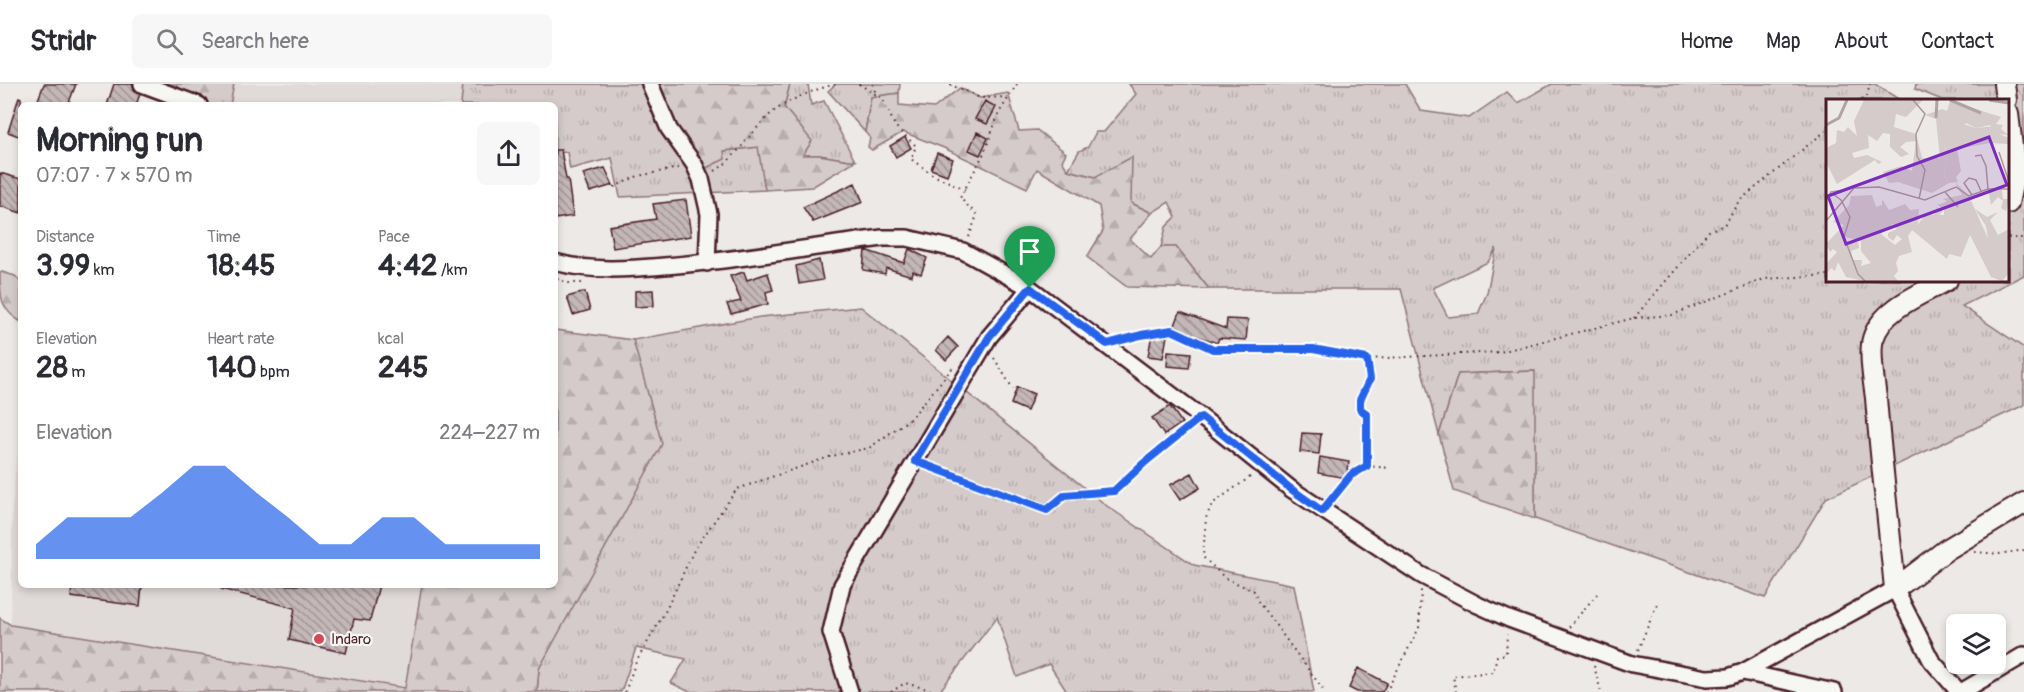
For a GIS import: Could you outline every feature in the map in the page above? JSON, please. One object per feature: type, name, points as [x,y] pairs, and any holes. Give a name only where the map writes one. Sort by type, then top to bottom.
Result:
[{"type":"street","points":[[142,84],[191,102]]},
{"type":"street","points":[[650,84],[669,129],[694,164],[701,179],[709,214],[707,263]]},
{"type":"street","points":[[2004,84],[2006,99]]},
{"type":"street","points":[[2009,128],[2015,171],[2009,195]]},
{"type":"street","points":[[558,263],[571,266],[632,269],[707,263],[882,238],[907,238],[963,251],[1030,288],[1107,344],[1291,489],[1421,575],[1509,619],[1578,645],[1632,664],[1707,678],[1728,677],[1743,672],[1895,589],[1946,550],[2024,503]]},
{"type":"street","points":[[1943,282],[1905,303],[1884,319],[1873,339],[1882,472],[1895,589],[1931,660],[1960,692],[2024,655]]},
{"type":"street","points":[[850,692],[831,632],[842,585],[986,342],[1030,288]]},
{"type":"street","points":[[1743,672],[1834,692]]},
{"type":"path","points":[[701,179],[728,163],[774,111],[817,89],[836,84]]},
{"type":"path","points":[[859,84],[882,99],[895,126],[916,146],[911,159],[933,175],[965,189]]},
{"type":"path","points":[[873,84],[876,95]]},
{"type":"path","points":[[951,84],[951,86],[980,98],[1010,97]]},
{"type":"path","points":[[963,251],[978,215],[960,198],[984,153],[999,113],[1017,84]]},
{"type":"path","points":[[1863,99],[1867,96],[1870,84]]},
{"type":"path","points":[[1634,318],[1709,231],[1724,225],[1739,201],[1826,130]]},
{"type":"path","points":[[614,187],[638,176],[694,164]]},
{"type":"path","points":[[1107,344],[1172,330],[1213,349],[1313,349],[1367,359],[1500,352],[1634,318],[1672,315],[1764,279],[1826,275]]},
{"type":"path","points":[[986,342],[1013,389]]},
{"type":"path","points":[[625,692],[635,664],[666,610],[694,550],[737,489],[832,456],[869,448],[911,418],[952,367],[977,358]]},
{"type":"path","points":[[1367,359],[1370,379],[1360,400],[1360,409],[1367,414],[1367,466]]},
{"type":"path","points":[[915,461],[1047,510],[1065,495],[1114,491],[1144,463],[1201,417]]},
{"type":"path","points":[[1260,463],[1252,469],[1252,476],[1212,504],[1206,518],[1203,557],[1225,578],[1254,591],[1257,600],[1325,692]]},
{"type":"path","points":[[1322,511],[1351,475],[1367,466],[1390,468]]},
{"type":"path","points":[[1946,550],[1999,554],[2024,550]]},
{"type":"path","points":[[1386,692],[1419,628],[1421,575]]},
{"type":"path","points":[[1559,638],[1596,594]]},
{"type":"path","points":[[1632,664],[1657,604]]},
{"type":"path","points":[[1456,692],[1453,676],[1493,672],[1497,656],[1506,654],[1509,619]]},
{"type":"path","points":[[1578,645],[1594,666],[1601,692]]},
{"type":"path","points":[[891,692],[905,683],[938,692]]},
{"type":"shaded area","points":[[234,84],[463,84],[461,102],[231,102]]},
{"type":"shaded area","points":[[18,456],[18,588],[422,588],[405,688],[11,625],[12,508]]},
{"type":"green space","points":[[142,84],[234,84],[231,102],[191,102]]},
{"type":"green space","points":[[463,84],[656,84],[669,129],[724,151],[759,147],[765,190],[620,197],[612,158],[570,169],[567,152],[558,153],[558,102],[461,102]]},
{"type":"green space","points":[[659,84],[790,84],[784,107],[812,141],[803,155],[819,155],[855,161],[812,187],[765,190],[758,147],[724,151],[725,159],[704,169],[674,125]]},
{"type":"green space","points":[[790,84],[808,84],[811,105],[824,101],[855,161],[819,155],[803,155],[784,107]]},
{"type":"green space","points":[[836,84],[900,84],[899,93],[871,97],[865,132],[828,91]]},
{"type":"green space","points":[[1129,84],[1405,84],[1421,111],[1469,118],[1507,92],[1518,103],[1552,84],[1875,84],[1898,99],[1826,99],[1826,282],[2009,282],[2009,99],[1940,99],[1915,89],[1916,84],[2024,84],[2024,275],[1962,306],[2024,348],[2024,405],[1826,498],[1765,598],[1535,519],[1534,371],[1458,374],[1439,435],[1401,289],[1209,289],[1176,247],[1161,247],[1166,227],[1176,217],[1169,202],[1152,213],[1131,203],[1095,177],[1068,170],[1079,151],[1088,147],[1096,132],[1104,132],[1136,94]],"holes":[[[1496,248],[1487,293],[1478,314],[1448,317],[1433,288],[1488,262]]]},
{"type":"green space","points":[[960,88],[980,98],[1008,93],[1019,131],[1037,130],[1066,153],[1062,161],[1068,170],[1095,177],[1132,157],[1131,203],[1152,213],[1130,239],[1151,259],[1161,247],[1176,247],[1209,289],[1127,287],[1087,257],[1103,231],[1099,206],[1037,169],[1027,188],[944,148],[903,132],[872,150],[868,147],[870,138],[865,132],[871,97],[899,93],[899,105],[934,108]]},
{"type":"green space","points":[[0,273],[15,276],[18,279],[18,320],[9,312],[3,302]]},
{"type":"green space","points":[[861,307],[1107,506],[1194,565],[1294,585],[1314,692],[1067,692],[1049,664],[1017,677],[997,617],[939,692],[690,692],[671,683],[686,659],[636,648],[621,692],[537,692],[539,669],[634,345],[633,340],[760,317]]},
{"type":"green space","points":[[558,330],[633,340],[662,444],[539,669],[537,692],[0,692],[0,618],[11,625],[405,688],[422,588],[558,588]]},
{"type":"green space","points":[[1535,371],[1535,519],[1454,491],[1439,435],[1458,374]]},
{"type":"building","points":[[44,84],[76,84],[69,102],[37,102]]},
{"type":"building","points":[[114,84],[132,84],[134,90],[140,94],[137,102],[108,102]]},
{"type":"building","points":[[19,97],[21,102],[18,102],[18,136],[8,132]]},
{"type":"building","points":[[985,101],[996,107],[987,124],[975,119]]},
{"type":"building","points":[[977,132],[988,138],[980,155],[969,150]]},
{"type":"building","points":[[905,137],[911,148],[896,157],[890,146]]},
{"type":"building","points":[[558,150],[561,150],[566,179],[568,179],[573,216],[558,218]]},
{"type":"building","points":[[937,153],[953,159],[947,175],[931,169]]},
{"type":"building","points":[[605,168],[613,185],[590,192],[583,174]]},
{"type":"building","points":[[0,173],[18,178],[18,212],[0,206]]},
{"type":"building","points":[[855,183],[863,202],[813,222],[803,207]]},
{"type":"building","points":[[686,200],[691,236],[613,248],[609,226],[656,219],[653,204]]},
{"type":"building","points":[[909,249],[927,258],[921,274],[913,271],[912,276],[886,268],[885,274],[863,270],[865,250],[904,263]]},
{"type":"building","points":[[819,260],[823,280],[799,284],[796,266]]},
{"type":"building","points":[[744,272],[747,280],[768,273],[773,290],[766,292],[768,304],[731,314],[727,304],[741,301],[730,276]]},
{"type":"building","points":[[653,290],[654,306],[635,307],[635,291]]},
{"type":"building","points":[[585,292],[590,310],[573,315],[567,297]]},
{"type":"building","points":[[1180,312],[1226,329],[1227,319],[1248,320],[1246,340],[1219,338],[1217,343],[1174,328]]},
{"type":"building","points":[[1152,334],[1167,336],[1163,358],[1148,356]]},
{"type":"building","points":[[948,337],[958,347],[946,360],[936,350]]},
{"type":"building","points":[[1168,351],[1191,353],[1189,368],[1167,366]]},
{"type":"building","points":[[1017,387],[1034,394],[1027,411],[1011,404]]},
{"type":"building","points":[[1170,406],[1182,423],[1164,435],[1152,418]]},
{"type":"building","points":[[1302,433],[1321,434],[1319,454],[1300,452]]},
{"type":"building","points":[[1320,457],[1349,462],[1346,478],[1318,473]]},
{"type":"building","points":[[1192,473],[1200,488],[1180,500],[1170,485]]},
{"type":"building","points":[[72,588],[142,588],[140,606],[71,597]]},
{"type":"building","points":[[378,588],[370,621],[354,619],[346,653],[289,640],[295,608],[221,589]]},
{"type":"building","points":[[1358,668],[1387,683],[1382,692],[1357,692],[1349,688]]},
{"type":"place","name":"Indaro","points":[[319,639]]},
{"type":"route","points":[[1030,288],[1107,344],[1172,330],[1213,349],[1313,349],[1367,359],[1370,379],[1360,400],[1360,409],[1367,414],[1367,466],[1351,475],[1322,511],[1201,417],[1144,463],[1114,491],[1065,495],[1047,510],[915,461],[989,337],[1030,288]]}]
